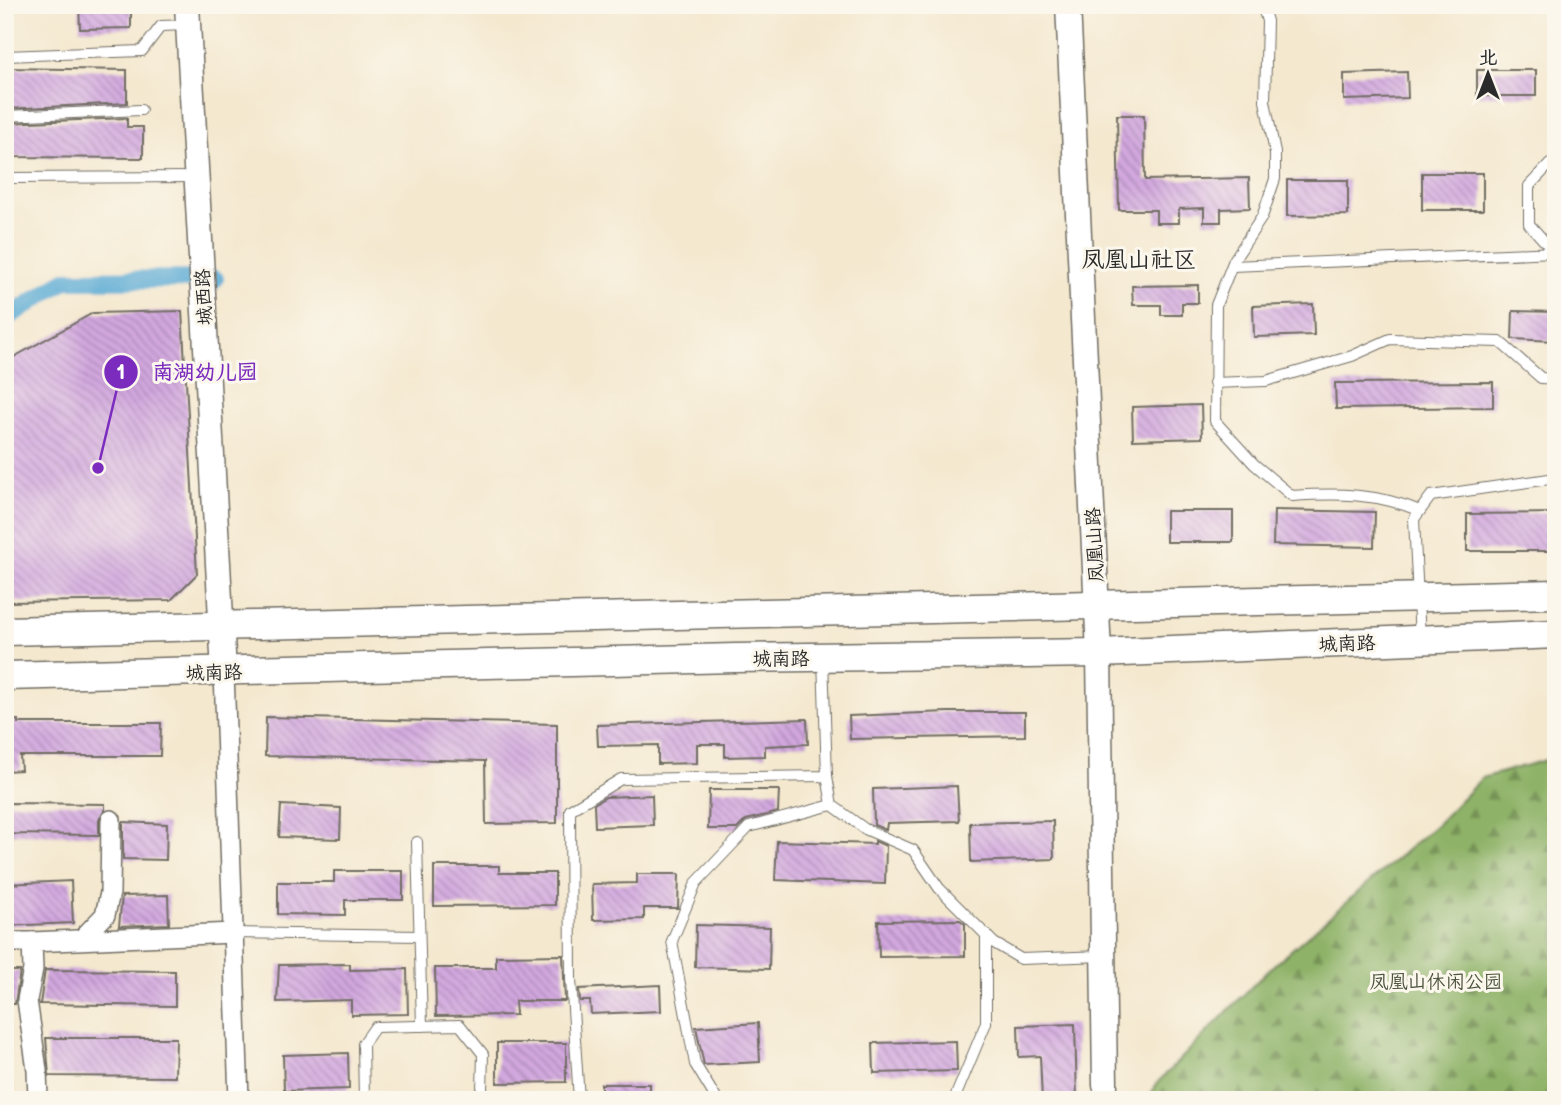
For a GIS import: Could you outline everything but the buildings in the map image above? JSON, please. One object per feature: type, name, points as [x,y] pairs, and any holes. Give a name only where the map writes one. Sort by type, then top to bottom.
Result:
[{"type":"main road","points":[[5,631],[1556,594]]},
{"type":"main road","name":"城南路","points":[[5,676],[1099,653],[1556,634]]},
{"type":"street","name":"凤凰山路","points":[[1068,5],[1099,653],[1105,1092]]},
{"type":"street","name":"城西路","points":[[187,15],[224,672]]},
{"type":"street","points":[[224,672],[239,1100]]},
{"type":"street","points":[[82,939],[105,915],[110,893],[111,820]]},
{"type":"street","points":[[5,942],[233,933]]},
{"type":"street","points":[[32,942],[33,969],[27,1000],[38,1100]]},
{"type":"lane","points":[[1262,5],[1267,21],[1265,101],[1275,153],[1275,179],[1262,217],[1232,266],[1216,305],[1215,421],[1254,464],[1292,496],[1338,493],[1391,499],[1420,511]]},
{"type":"lane","points":[[5,56],[142,51],[161,26],[187,15]]},
{"type":"lane","points":[[5,116],[141,110]]},
{"type":"lane","points":[[1555,252],[1529,224],[1529,186],[1550,164],[1556,162]]},
{"type":"lane","points":[[5,178],[196,177]]},
{"type":"lane","points":[[1232,266],[1555,252]]},
{"type":"lane","points":[[1214,383],[1266,381],[1352,356],[1390,339],[1500,342],[1541,378],[1556,379]]},
{"type":"lane","points":[[1420,639],[1414,519],[1431,496],[1556,478]]},
{"type":"lane","points":[[823,657],[828,776],[832,805],[865,829],[913,850],[939,888],[985,934],[1021,959],[1103,956]]},
{"type":"lane","points":[[579,1100],[571,978],[569,810],[621,779],[828,776]]},
{"type":"lane","points":[[717,1100],[695,1063],[677,977],[673,941],[677,930],[696,883],[750,828],[832,805]]},
{"type":"lane","points":[[417,842],[422,1026]]},
{"type":"lane","points":[[233,933],[419,936]]},
{"type":"lane","points":[[954,1100],[985,1023],[985,934]]},
{"type":"lane","points":[[363,1100],[363,1044],[376,1027],[460,1025],[473,1038],[483,1054],[482,1090],[474,1100]]},
{"type":"green space","name":"凤凰山休闲公园","points":[[1556,757],[1556,1100],[1148,1100],[1156,1084],[1268,970],[1438,823],[1482,778]]},
{"type":"waterway","points":[[5,319],[66,280],[215,279]]},
{"type":"place","name":"南湖幼儿园","points":[[98,468]]},
{"type":"district","name":"凤凰山社区","points":[[1139,259]]}]
